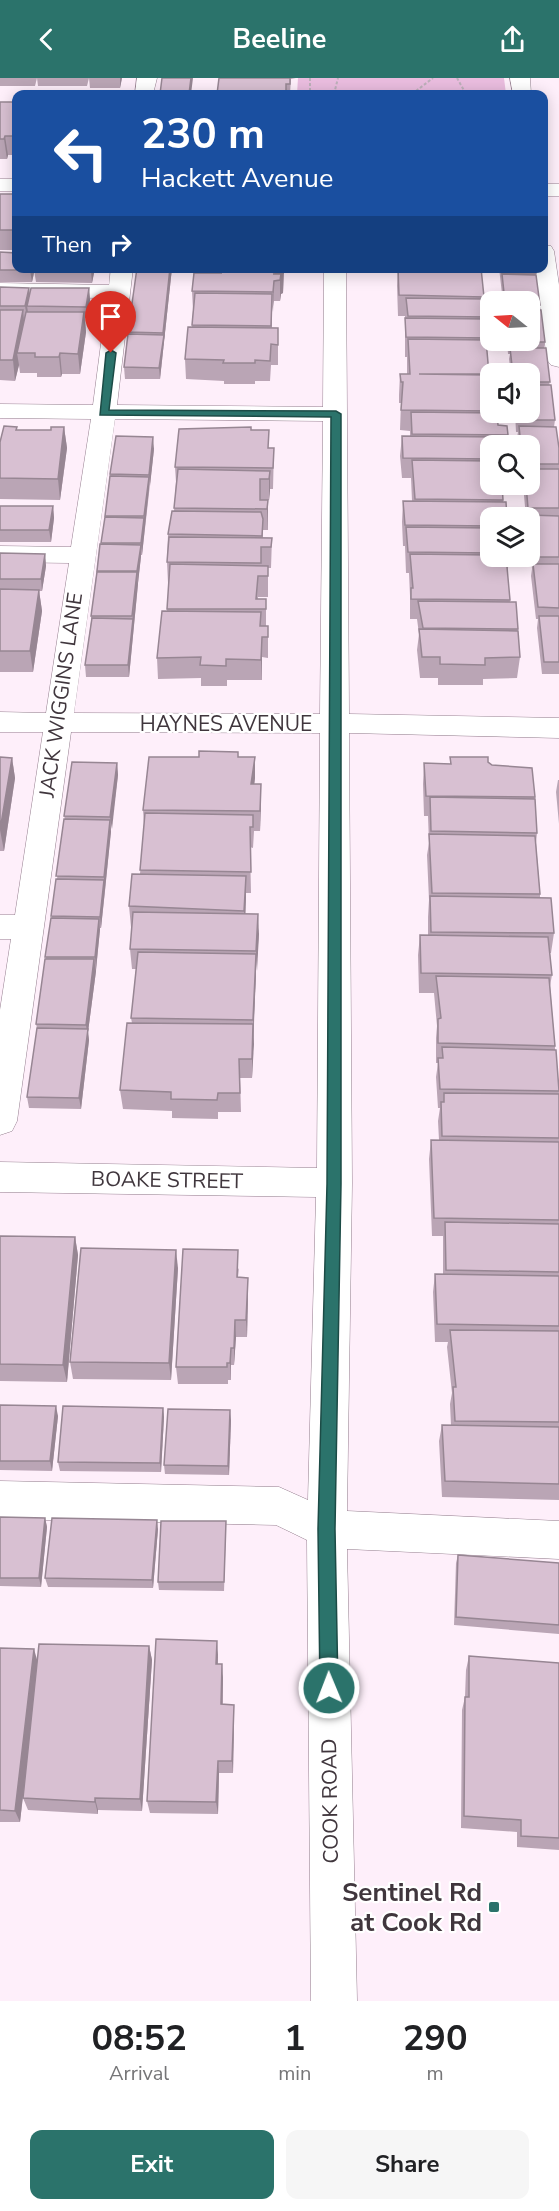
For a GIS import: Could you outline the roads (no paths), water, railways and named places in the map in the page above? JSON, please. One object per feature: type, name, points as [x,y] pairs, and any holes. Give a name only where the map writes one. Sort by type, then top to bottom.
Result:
[{"type":"street","name":"COOK ROAD","points":[[334,2001],[327,1529],[334,1184],[335,273]]},
{"type":"street","points":[[546,273],[559,360]]},
{"type":"street","points":[[0,290],[120,280]]},
{"type":"street","name":"JACK WIGGINS LANE","points":[[0,1121],[14,927],[57,723],[104,413],[120,280]]},
{"type":"street","points":[[0,411],[336,414]]},
{"type":"street","points":[[0,554],[81,555]]},
{"type":"street","name":"HAYNES AVENUE","points":[[0,722],[559,728]]},
{"type":"street","name":"BOAKE STREET","points":[[0,1177],[334,1184]]},
{"type":"street","points":[[0,1500],[279,1506],[327,1529],[559,1540]]},
{"type":"place","name":"Sentinel Rd at Cook Rd","points":[[494,1907]]}]
